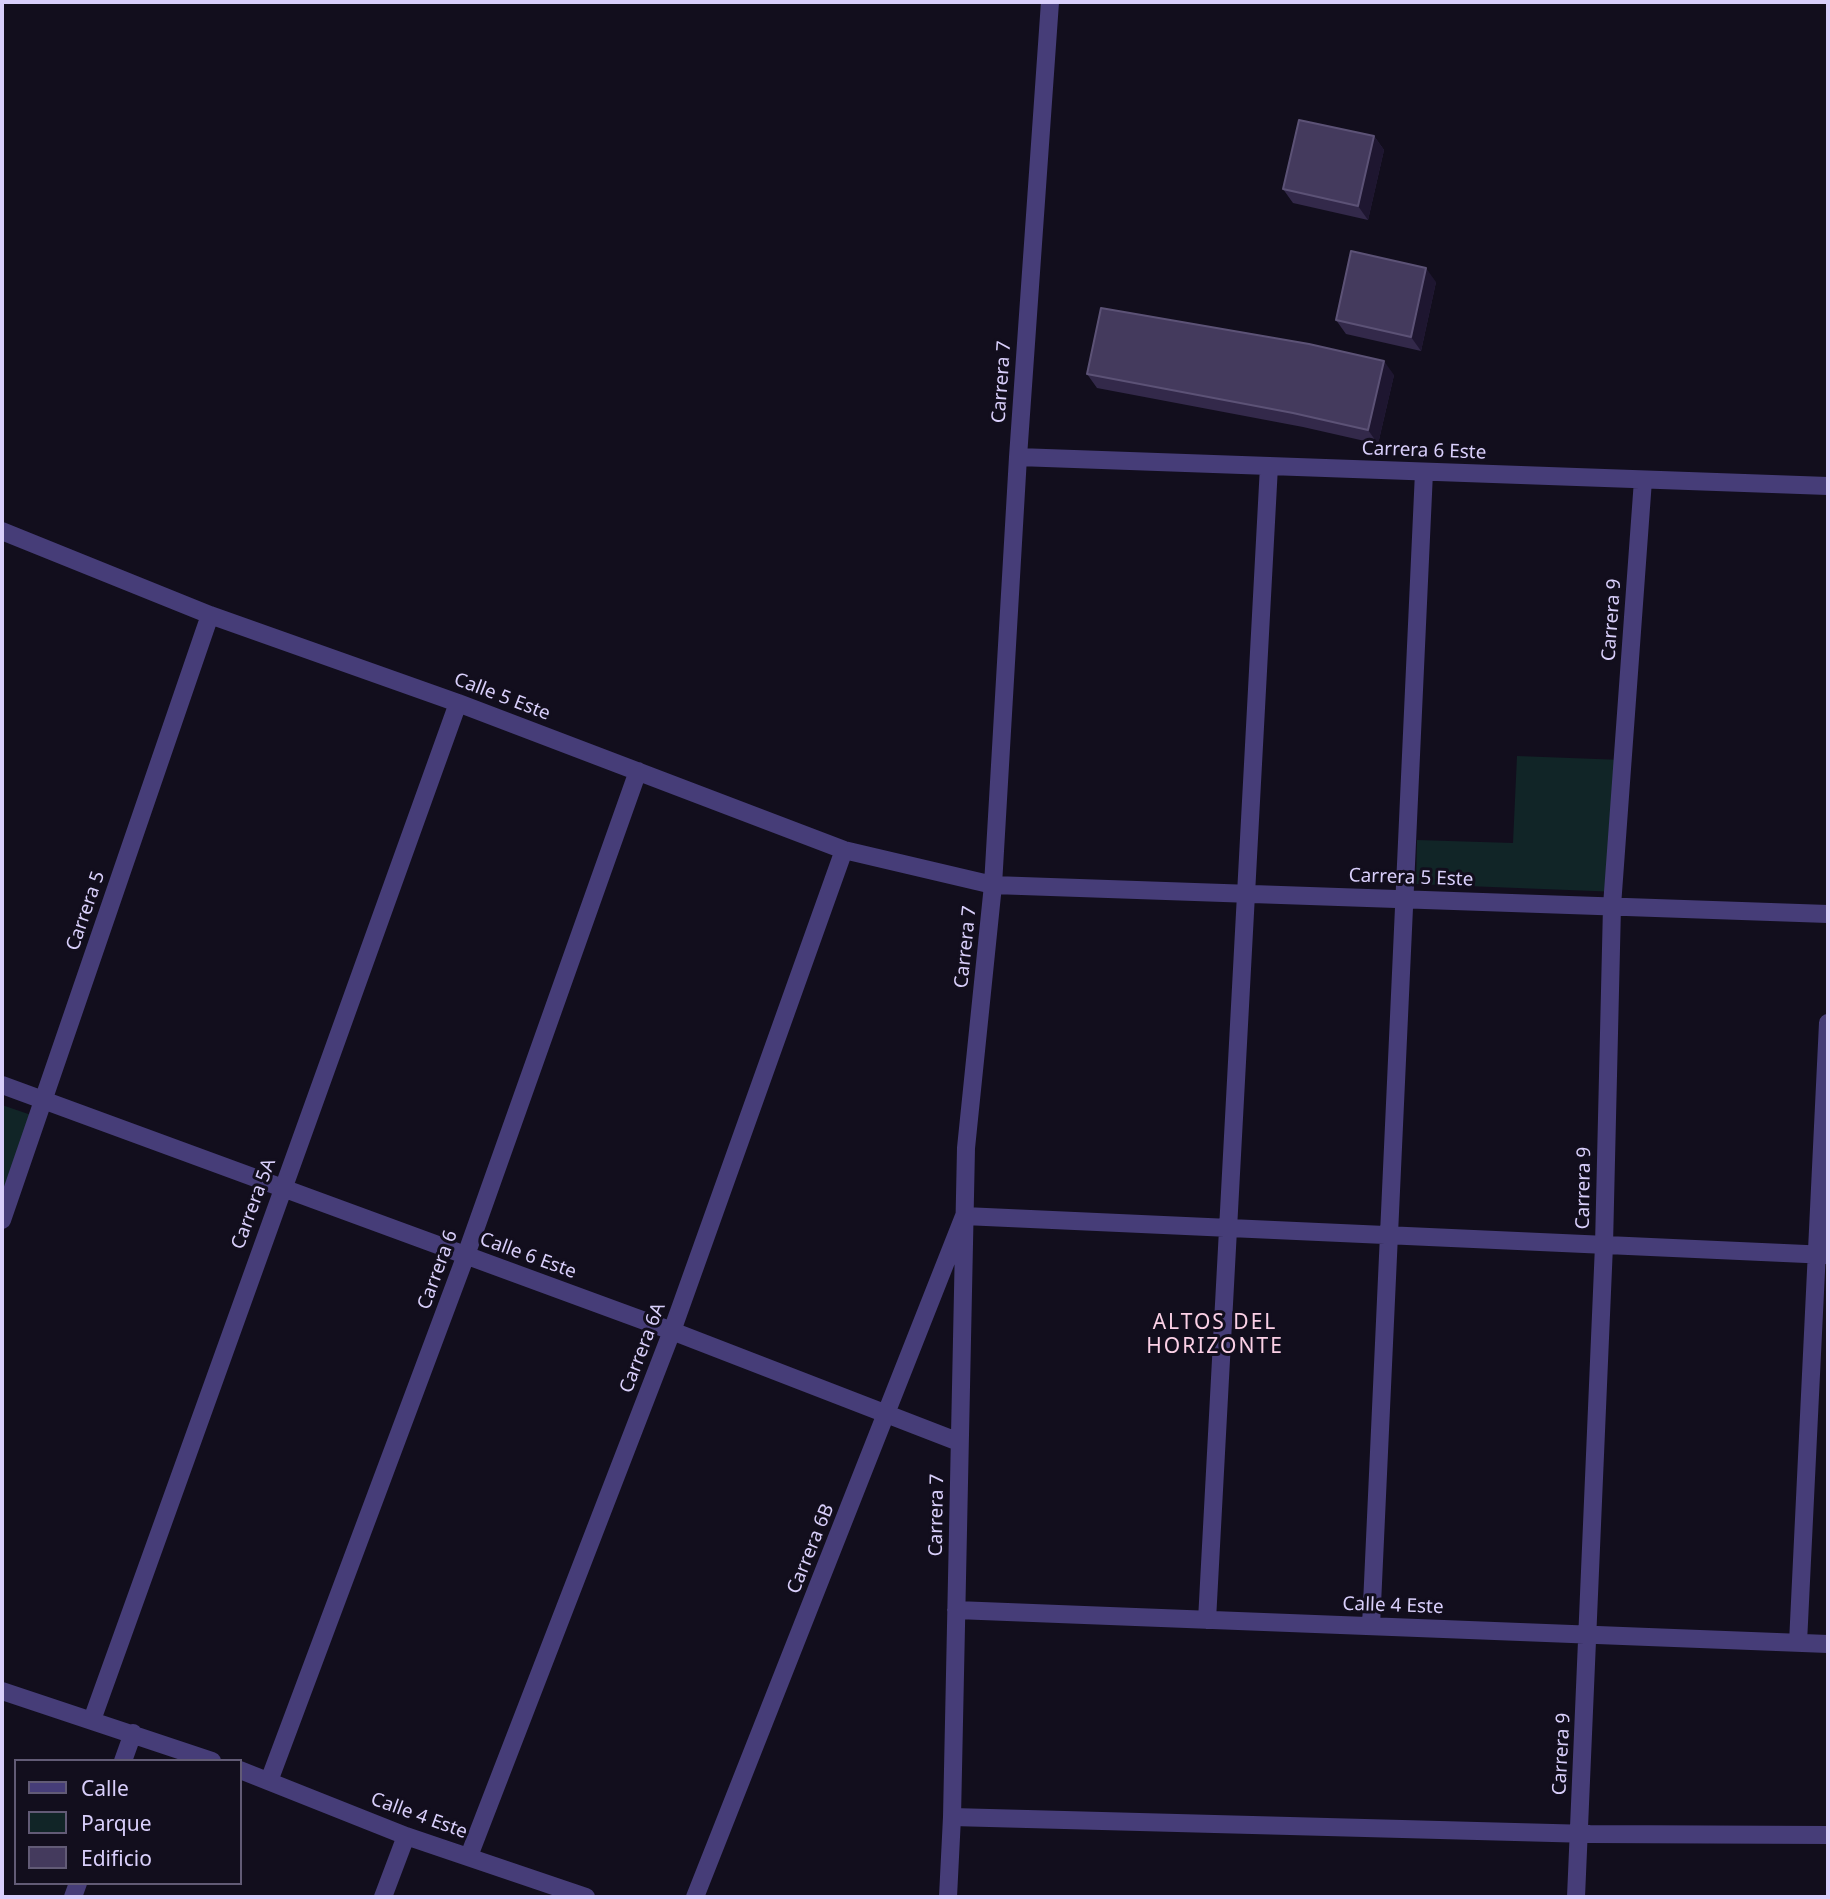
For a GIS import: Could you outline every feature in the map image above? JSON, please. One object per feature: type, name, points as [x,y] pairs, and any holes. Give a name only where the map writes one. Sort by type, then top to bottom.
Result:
[{"type":"street","name":"Carrera 7","points":[[948,1897],[966,1148],[993,885],[1018,457],[1050,2]]},
{"type":"street","name":"Carrera 6 Este","points":[[1018,457],[1828,486]]},
{"type":"street","points":[[1207,1620],[1269,466]]},
{"type":"street","points":[[1371,1626],[1424,472]]},
{"type":"street","name":"Carrera 9","points":[[1576,1897],[1604,1245],[1612,906],[1643,480]]},
{"type":"street","name":"Calle 5 Este","points":[[2,531],[210,615],[458,703],[844,849],[993,885]]},
{"type":"street","name":"Carrera 5","points":[[2,1220],[210,615]]},
{"type":"street","name":"Carrera 5A","points":[[92,1720],[458,703]]},
{"type":"street","name":"Carrera 6","points":[[270,1781],[467,1255],[639,771]]},
{"type":"street","name":"Carrera 6A","points":[[470,1856],[672,1331],[844,849]]},
{"type":"street","name":"Carrera 5 Este","points":[[993,885],[1828,914]]},
{"type":"street","points":[[1798,1643],[1823,1254],[1828,1023]]},
{"type":"street","name":"Calle 6 Este","points":[[2,1085],[672,1331],[959,1442]]},
{"type":"street","points":[[964,1216],[1823,1254]]},
{"type":"street","name":"Carrera 6B","points":[[695,1897],[964,1216]]},
{"type":"street","name":"Calle 4 Este","points":[[956,1610],[1828,1644]]},
{"type":"street","points":[[2,1691],[206,1759]]},
{"type":"street","points":[[123,1759],[133,1733]]},
{"type":"street","name":"Calle 4 Este","points":[[242,1771],[406,1836],[586,1897]]},
{"type":"street","points":[[952,1817],[1579,1834],[1828,1835]]},
{"type":"street","points":[[383,1897],[406,1836]]},
{"type":"green space","points":[[1517,756],[1623,760],[1619,892],[1416,884],[1417,840],[1513,843]]},
{"type":"green space","points":[[2,1105],[37,1117],[2,1213]]},
{"type":"building","points":[[1299,120],[1374,136],[1358,206],[1283,189]]},
{"type":"building","points":[[1351,251],[1426,268],[1411,337],[1336,320]]},
{"type":"building","points":[[1101,308],[1309,344],[1384,361],[1368,430],[1087,374]]},
{"type":"district","name":"ALTOS DEL HORIZONTE","points":[[1215,1335]]}]
